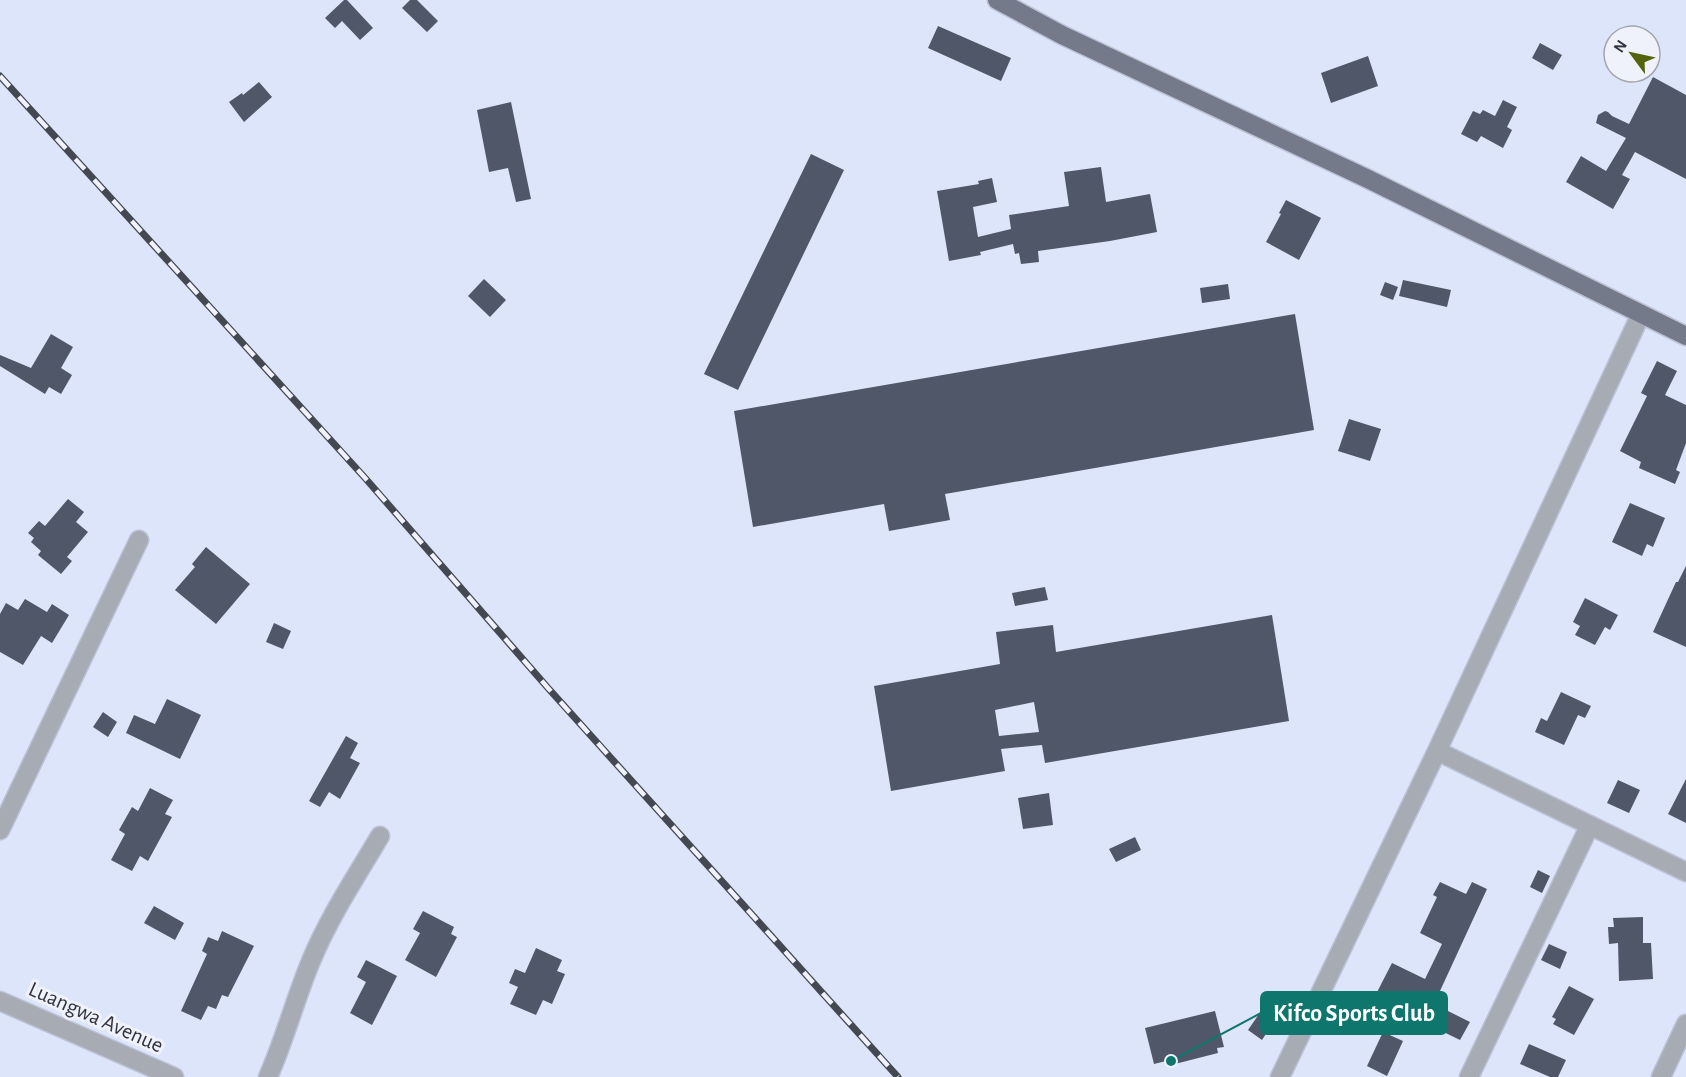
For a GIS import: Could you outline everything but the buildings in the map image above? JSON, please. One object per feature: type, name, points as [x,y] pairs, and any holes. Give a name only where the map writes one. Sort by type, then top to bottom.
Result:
[{"type":"main road","points":[[997,0],[1062,35],[1366,178],[1686,336]]},
{"type":"street","points":[[1280,1077],[1437,751],[1641,315]]},
{"type":"street","points":[[0,830],[140,540]]},
{"type":"street","points":[[1437,751],[1686,872]]},
{"type":"street","points":[[1469,1077],[1590,825]]},
{"type":"street","points":[[268,1077],[311,960],[324,932],[380,836]]},
{"type":"street","name":"Luangwa Avenue","points":[[0,1001],[174,1077]]},
{"type":"street","points":[[1661,1077],[1686,1024]]},
{"type":"railway","points":[[0,76],[366,479],[548,688],[898,1077]]},
{"type":"place","name":"Kifco Sports Club","points":[[1171,1061]]}]
